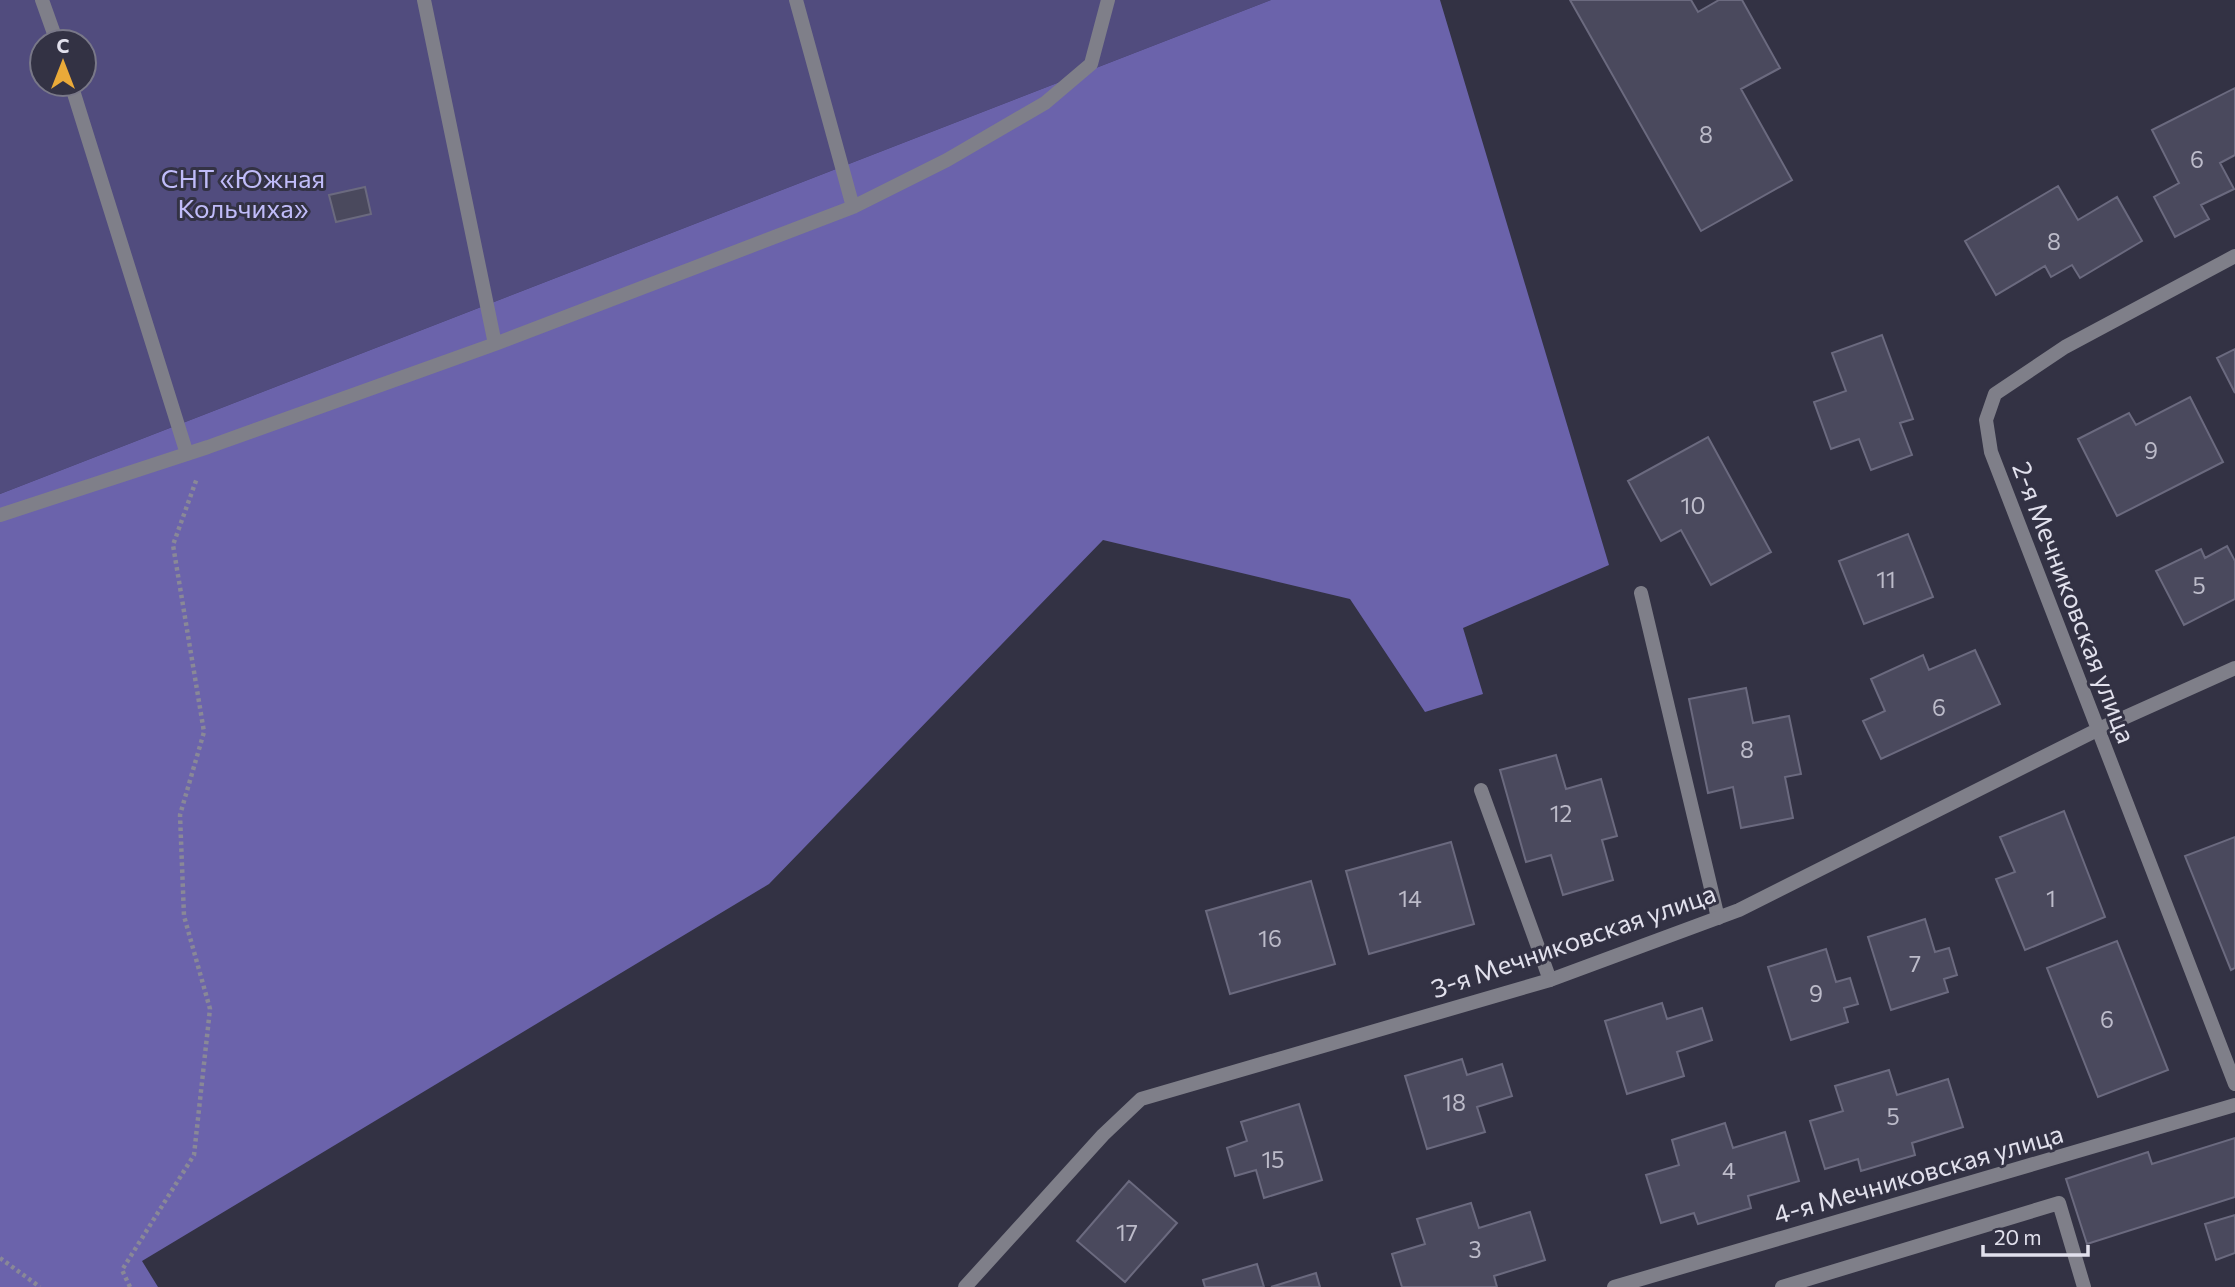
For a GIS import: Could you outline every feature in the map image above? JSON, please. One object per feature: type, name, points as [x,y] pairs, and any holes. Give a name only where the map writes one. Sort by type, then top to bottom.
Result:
[{"type":"street","points":[[42,0],[52,28]]},
{"type":"street","points":[[424,0],[495,344]]},
{"type":"street","points":[[796,0],[853,207]]},
{"type":"street","points":[[0,515],[208,447],[495,344],[853,207],[947,160],[1045,103],[1091,64],[1108,0]]},
{"type":"street","points":[[75,98],[187,454]]},
{"type":"street","name":"2-я Мечниковская улица","points":[[2235,256],[2065,347],[1995,394],[1986,420],[1990,452],[2235,1084]]},
{"type":"street","points":[[1641,593],[1718,918]]},
{"type":"street","name":"3-я Мечниковская улица","points":[[965,1287],[1103,1135],[1141,1099],[1550,980],[1718,918],[2099,729],[2235,668]]},
{"type":"street","points":[[1481,790],[1550,980]]},
{"type":"street","name":"4-я Мечниковская улица","points":[[1614,1287],[2235,1105]]},
{"type":"street","points":[[1782,1287],[2059,1203],[2084,1287]]},
{"type":"path","points":[[130,1287],[122,1270],[194,1155],[210,1009],[184,916],[180,815],[204,732],[173,545],[208,447]]},
{"type":"path","points":[[0,1258],[40,1287]]},
{"type":"green space","name":"СНТ «Южная Кольчиха»","points":[[0,0],[1271,0],[0,494]]},
{"type":"shaded area","points":[[1271,0],[1440,0],[1609,565],[1463,628],[1483,694],[1425,712],[1350,599],[1103,540],[769,884],[142,1261],[158,1287],[0,1287],[0,494]]},
{"type":"building","points":[[1570,0],[1691,0],[1698,12],[1719,0],[1742,0],[1780,68],[1741,89],[1792,180],[1701,231]]},
{"type":"building","points":[[2235,88],[2235,155],[2220,163],[2234,189],[2201,205],[2209,219],[2175,237],[2154,197],[2179,183],[2152,130]]},
{"type":"building","points":[[2058,186],[2078,220],[2117,197],[2142,241],[2080,278],[2072,265],[2051,277],[2045,266],[1996,295],[1965,241]]},
{"type":"building","points":[[365,187],[371,214],[336,222],[329,195]]},
{"type":"building","points":[[1882,335],[1913,419],[1900,423],[1912,455],[1871,470],[1859,439],[1831,449],[1814,402],[1846,391],[1832,353]]},
{"type":"building","points":[[2235,349],[2235,393],[2217,358]]},
{"type":"building","points":[[2190,397],[2223,462],[2117,516],[2078,439],[2129,413],[2136,425]]},
{"type":"building","points":[[1708,437],[1771,552],[1711,585],[1681,530],[1661,541],[1628,481]]},
{"type":"building","points":[[1908,534],[1933,597],[1864,624],[1839,561]]},
{"type":"building","points":[[2227,546],[2235,561],[2235,599],[2184,625],[2156,571],[2201,549],[2205,558]]},
{"type":"building","points":[[1975,650],[2000,704],[1881,759],[1863,721],[1885,711],[1871,679],[1923,655],[1929,670]]},
{"type":"building","points":[[1746,688],[1753,723],[1789,716],[1801,774],[1785,777],[1793,818],[1741,828],[1733,787],[1708,793],[1689,699]]},
{"type":"building","points":[[1556,755],[1566,789],[1601,779],[1617,836],[1602,840],[1613,880],[1563,895],[1551,855],[1526,862],[1500,770]]},
{"type":"building","points":[[2064,811],[2105,917],[2025,950],[1996,879],[2015,872],[2000,837]]},
{"type":"building","points":[[2235,837],[2235,968],[2231,970],[2185,856]]},
{"type":"building","points":[[1451,842],[1474,924],[1369,954],[1346,871]]},
{"type":"building","points":[[1311,881],[1335,964],[1230,994],[1206,911]]},
{"type":"building","points":[[1925,919],[1935,952],[1949,948],[1957,975],[1944,979],[1948,992],[1891,1010],[1868,937]]},
{"type":"building","points":[[2117,941],[2168,1070],[2098,1097],[2047,968]]},
{"type":"building","points":[[1826,949],[1836,982],[1850,978],[1858,1004],[1844,1008],[1848,1022],[1791,1040],[1768,967]]},
{"type":"building","points":[[1662,1003],[1667,1019],[1702,1008],[1712,1040],[1677,1052],[1684,1076],[1627,1094],[1605,1021]]},
{"type":"building","points":[[1462,1059],[1467,1075],[1502,1064],[1512,1096],[1477,1107],[1485,1132],[1427,1149],[1405,1076]]},
{"type":"building","points":[[1889,1070],[1897,1095],[1948,1079],[1963,1127],[1912,1143],[1915,1155],[1861,1171],[1858,1159],[1825,1169],[1810,1121],[1843,1111],[1835,1086]]},
{"type":"building","points":[[1299,1104],[1322,1180],[1264,1198],[1256,1170],[1235,1176],[1227,1148],[1247,1141],[1241,1122]]},
{"type":"building","points":[[1725,1123],[1733,1148],[1785,1132],[1799,1181],[1748,1196],[1751,1208],[1698,1224],[1694,1213],[1661,1223],[1646,1175],[1679,1165],[1672,1140]]},
{"type":"building","points":[[2235,1138],[2235,1197],[2087,1244],[2066,1179],[2148,1152],[2152,1164]]},
{"type":"building","points":[[1129,1181],[1177,1223],[1125,1282],[1077,1241]]},
{"type":"building","points":[[1471,1203],[1479,1228],[1530,1212],[1545,1260],[1494,1276],[1497,1287],[1402,1287],[1392,1254],[1425,1244],[1417,1219]]},
{"type":"building","points":[[2235,1215],[2235,1253],[2216,1260],[2205,1224]]},
{"type":"building","points":[[1257,1264],[1264,1287],[1205,1287],[1203,1280]]},
{"type":"building","points":[[1316,1273],[1320,1287],[1271,1287]]}]
